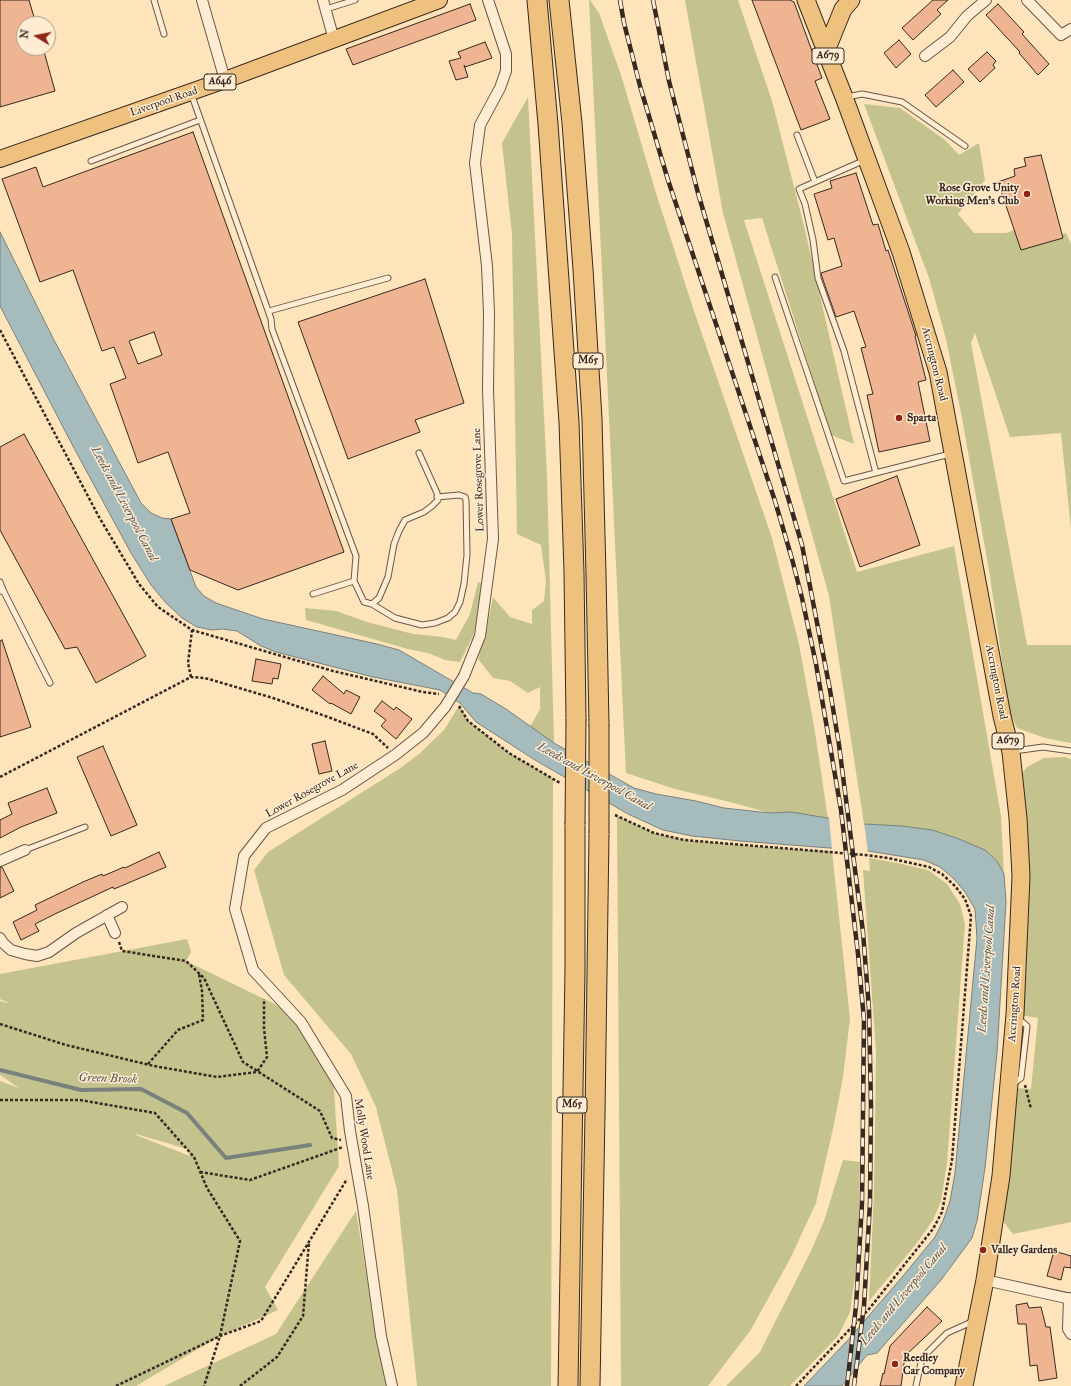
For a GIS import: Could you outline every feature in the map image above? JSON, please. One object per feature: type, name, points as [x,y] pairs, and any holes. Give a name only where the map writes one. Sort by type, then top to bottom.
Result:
[{"type":"highway","name":"M65","points":[[537,0],[549,131],[569,422],[574,572],[576,719],[575,970],[568,1386]]},
{"type":"highway","name":"M65","points":[[559,0],[572,123],[583,269],[592,419],[596,574],[599,724],[595,1114],[590,1386]]},
{"type":"highway","name":"Accrington Road","points":[[806,0],[844,97],[901,252],[938,372],[1002,716],[1011,752],[1022,876],[1014,1014],[1015,1082],[985,1280],[964,1386]]},
{"type":"highway","points":[[826,51],[843,9],[851,0]]},
{"type":"main road","name":"Liverpool Road","points":[[0,159],[225,80],[439,0]]},
{"type":"street","points":[[202,0],[225,80]]},
{"type":"street","name":"Lower Rosegrove Lane","points":[[244,856],[266,828],[342,790],[395,755],[423,733],[449,705],[464,676],[480,636],[493,539],[488,389],[489,313],[487,266],[475,163],[480,125],[500,88],[506,71],[506,54],[488,0]]},
{"type":"street","points":[[925,56],[950,37],[967,16],[986,0]]},
{"type":"street","points":[[1027,0],[1061,35],[1071,29]]},
{"type":"street","points":[[324,5],[334,40]]},
{"type":"street","points":[[0,862],[25,850]]},
{"type":"street","name":"Molly Wood Lane","points":[[244,856],[235,909],[253,970],[301,1022],[346,1096],[381,1336],[392,1386]]},
{"type":"street","points":[[0,938],[3,944],[11,950],[37,956],[49,952],[76,932],[122,907]]},
{"type":"street","points":[[107,915],[115,932]]},
{"type":"street","points":[[985,1280],[1070,1299],[1068,1329],[1071,1334]]},
{"type":"lane","points":[[154,0],[164,34]]},
{"type":"lane","points":[[324,5],[355,0]]},
{"type":"lane","points":[[191,92],[269,312],[272,329],[356,556],[354,581],[364,602],[372,604],[395,618],[422,625],[435,623],[448,618],[455,612],[460,602],[464,584],[467,555],[466,500],[465,497],[459,495],[437,497]]},
{"type":"lane","points":[[844,97],[862,94],[902,102],[965,146]]},
{"type":"lane","points":[[91,161],[200,120]]},
{"type":"lane","points":[[797,135],[814,182]]},
{"type":"lane","points":[[867,159],[799,189],[805,204],[813,240],[818,278],[844,350],[876,473]]},
{"type":"lane","points":[[776,277],[844,481],[953,454]]},
{"type":"lane","points":[[269,312],[388,278]]},
{"type":"lane","points":[[372,604],[379,598],[384,588],[388,577],[394,544],[405,520],[424,512],[438,500],[437,493],[419,453]]},
{"type":"lane","points":[[313,594],[354,581]]},
{"type":"lane","points":[[0,582],[2,592],[50,683]]},
{"type":"lane","points":[[1011,752],[1043,747],[1071,751]]},
{"type":"lane","points":[[25,850],[85,827]]},
{"type":"lane","points":[[916,1386],[922,1358],[947,1333],[978,1320]]},
{"type":"path","points":[[0,330],[99,517],[139,584],[158,607],[192,630],[333,671],[423,692],[442,694]]},
{"type":"path","points":[[191,677],[188,664],[192,630]]},
{"type":"path","points":[[0,777],[191,677],[212,680],[273,698],[373,734],[395,755]]},
{"type":"path","points":[[449,705],[458,706],[468,721],[509,753],[566,786]]},
{"type":"path","points":[[610,812],[654,833],[684,840],[781,849],[832,851],[888,858],[929,867],[942,874],[955,886],[965,900],[971,916],[952,1160],[942,1212],[934,1229],[869,1309],[796,1386]]},
{"type":"path","points":[[115,932],[122,951],[186,961],[204,978],[243,1062],[320,1111],[332,1138],[346,1142]]},
{"type":"path","points":[[148,1064],[178,1030],[203,1020],[202,991],[199,974]]},
{"type":"path","points":[[258,1072],[267,1057],[264,1028],[265,983]]},
{"type":"path","points":[[0,1024],[66,1045],[148,1064],[217,1077],[258,1072]]},
{"type":"path","points":[[1015,1082],[1027,1089],[1031,1109]]},
{"type":"path","points":[[0,1100],[80,1100],[155,1113],[194,1157],[207,1188],[240,1241],[220,1336],[204,1386]]},
{"type":"path","points":[[200,1172],[250,1180],[346,1147]]},
{"type":"path","points":[[116,1386],[220,1336],[261,1321],[356,1163]]},
{"type":"path","points":[[240,1386],[277,1358],[303,1316],[309,1242]]},
{"type":"shaded area","points":[[589,0],[599,13],[621,75],[656,193],[693,308],[772,538],[799,644],[815,732],[828,819],[791,812],[770,813],[675,789],[626,773]]},
{"type":"shaded area","points":[[685,0],[738,0],[772,101],[804,226],[854,444],[831,435],[762,218],[744,220],[857,572],[954,546],[1001,816],[1004,874],[997,861],[959,839],[932,830],[902,826],[864,824],[829,596],[723,213]]},
{"type":"shaded area","points":[[528,97],[547,476],[554,743],[530,727],[540,709],[540,687],[528,693],[510,681],[493,678],[478,659],[485,637],[493,597],[510,617],[532,624],[532,610],[544,601],[546,581],[541,545],[517,534],[512,234],[502,143]]},
{"type":"shaded area","points":[[864,104],[900,108],[945,140],[959,155],[979,143],[985,180],[958,214],[974,233],[1006,233],[1020,228],[1026,241],[1066,233],[1071,244],[1071,529],[1061,433],[1010,437],[975,333],[971,343],[1027,645],[1071,645],[1071,743],[1045,738],[1017,728],[1009,710],[990,576],[962,418],[946,339],[929,278]]},
{"type":"shaded area","points":[[478,582],[483,584],[474,634],[460,662],[445,660],[428,653],[408,649],[306,620],[305,608],[336,611],[367,622],[413,634],[456,640],[470,614]]},
{"type":"shaded area","points":[[459,706],[468,721],[509,753],[553,779],[551,1386],[417,1386],[397,1190],[376,1107],[351,1054],[284,975],[254,870],[268,852],[399,769],[419,754],[444,730]]},
{"type":"shaded area","points":[[1065,757],[1071,759],[1071,1222],[1013,1234],[1002,1220],[1015,1088],[1031,1089],[1038,1018],[1021,1015],[1022,981],[1029,912],[1028,854],[1019,777],[1027,767],[1044,758]]},
{"type":"shaded area","points":[[617,816],[654,833],[684,840],[832,851],[850,1019],[843,1077],[816,1203],[790,1259],[750,1331],[708,1386],[621,1386]]},
{"type":"shaded area","points":[[869,858],[928,870],[947,884],[960,904],[965,924],[947,1163],[941,1201],[933,1220],[917,1243],[869,1301],[874,1194],[876,1051],[863,870],[870,871]]},
{"type":"shaded area","points":[[187,939],[191,952],[186,961],[293,1013],[333,1076],[339,1166],[265,1287],[278,1310],[220,1336],[136,1386],[0,1386],[0,1081],[19,1088],[0,1075],[0,1001],[11,1004],[0,999],[0,974]],"holes":[[[136,1134],[187,1149],[190,1156]]]},
{"type":"shaded area","points":[[843,1160],[860,1162],[858,1252],[850,1312],[838,1336],[790,1386],[726,1386],[760,1352],[811,1251],[824,1221]]},
{"type":"shaded area","points":[[356,1211],[379,1352],[389,1386],[164,1386],[276,1334]]},
{"type":"water","name":"Leeds and Liverpool Canal","points":[[0,232],[54,340],[141,503],[151,513],[162,518],[171,519],[196,587],[204,596],[216,603],[263,619],[399,650],[473,693],[481,694],[506,709],[554,743],[634,788],[724,808],[770,813],[791,812],[864,824],[902,826],[932,830],[985,850],[997,861],[1004,874],[1006,902],[997,1053],[985,1168],[977,1221],[972,1238],[941,1280],[877,1353],[867,1355],[842,1386],[804,1386],[848,1340],[935,1237],[943,1221],[950,1201],[955,1173],[977,938],[975,909],[965,892],[954,879],[940,867],[924,860],[868,851],[692,836],[663,830],[628,814],[535,760],[476,722],[460,703],[440,690],[373,677],[276,652],[261,646],[237,631],[222,629],[212,630],[197,627],[182,618],[166,603],[151,585],[131,553],[75,450],[0,306]]},
{"type":"pier","points":[[829,817],[864,822],[868,853],[832,850]]},
{"type":"building","points":[[0,0],[29,0],[34,16],[16,16],[16,56],[45,56],[55,91],[0,107]]},
{"type":"building","points":[[752,0],[790,0],[794,2],[822,78],[815,81],[830,119],[801,130]]},
{"type":"building","points":[[933,0],[948,0],[937,10],[941,14],[913,40],[902,28]]},
{"type":"building","points":[[470,4],[476,20],[353,65],[346,49]]},
{"type":"building","points":[[998,4],[1024,32],[1022,34],[1049,64],[1038,75],[1019,53],[1020,52],[986,15]]},
{"type":"building","points":[[899,40],[911,54],[896,68],[884,53]]},
{"type":"building","points":[[485,42],[492,58],[465,67],[464,65],[468,77],[456,80],[449,61],[461,58],[458,52]]},
{"type":"building","points":[[987,52],[996,61],[993,65],[995,68],[980,82],[968,69]]},
{"type":"building","points":[[953,70],[964,82],[936,107],[925,95]]},
{"type":"building","points":[[193,132],[344,552],[238,590],[190,570],[171,519],[190,513],[168,452],[138,463],[110,384],[126,378],[114,347],[102,351],[73,270],[40,282],[2,179],[36,167],[43,187]],"holes":[[[154,332],[162,355],[138,364],[129,341]]]},
{"type":"building","name":"Rose Grove Unity Working Men's Club","points":[[1041,155],[1063,238],[1021,250],[998,182],[1015,176],[1014,169],[1026,166],[1024,158]]},
{"type":"building","points":[[856,173],[873,225],[878,224],[886,251],[888,250],[916,336],[926,380],[918,382],[930,441],[879,452],[867,395],[873,394],[861,348],[866,347],[854,311],[836,317],[822,277],[821,273],[842,266],[834,238],[828,240],[814,194],[832,188],[830,181]]},
{"type":"building","points":[[425,279],[464,403],[415,420],[420,432],[348,459],[298,322]]},
{"type":"building","points":[[24,434],[146,656],[96,683],[77,647],[65,649],[0,530],[0,447]]},
{"type":"building","points":[[897,476],[920,545],[860,567],[836,499]]},
{"type":"building","points":[[2,640],[31,727],[0,737],[0,641]]},
{"type":"building","points":[[256,659],[281,664],[278,679],[273,678],[272,684],[252,681]]},
{"type":"building","points":[[323,676],[344,694],[346,690],[360,697],[351,714],[331,703],[330,704],[312,690]]},
{"type":"building","points":[[382,701],[394,710],[396,707],[412,719],[396,739],[381,726],[386,720],[374,711]]},
{"type":"building","points":[[325,741],[332,771],[319,774],[312,744]]},
{"type":"building","points":[[103,746],[137,825],[111,836],[77,757]]},
{"type":"building","points":[[47,788],[57,813],[21,827],[0,838],[0,820],[12,814],[8,803]]},
{"type":"building","points":[[159,852],[166,867],[114,889],[113,887],[35,924],[39,931],[21,940],[13,922],[37,910],[35,905],[83,882],[102,874],[103,876],[124,867],[125,868]]},
{"type":"building","points":[[0,867],[2,867],[14,891],[0,898]]},
{"type":"building","points":[[1054,1251],[1071,1256],[1071,1268],[1064,1267],[1061,1280],[1047,1276]]},
{"type":"building","points":[[1027,1303],[1029,1308],[1041,1307],[1046,1327],[1050,1327],[1057,1378],[1039,1381],[1037,1365],[1030,1366],[1026,1324],[1018,1324],[1016,1305]]},
{"type":"building","points":[[927,1307],[942,1321],[905,1356],[901,1386],[880,1386],[890,1346]]},
{"type":"waterway","name":"Green Brook","points":[[0,1070],[81,1090],[141,1089],[187,1113],[226,1158],[310,1145]]},
{"type":"railway","points":[[620,0],[624,23],[640,86],[668,180],[775,501],[792,559],[816,664],[841,810],[858,954],[864,1020],[862,1203],[856,1306],[847,1386]]},
{"type":"railway","points":[[653,0],[669,81],[698,193],[802,545],[839,745],[863,932],[869,1009],[871,1106],[870,1203],[864,1306],[854,1386]]},
{"type":"place","name":"Rose Grove Unity Working Men's Club","points":[[1027,194]]},
{"type":"place","name":"Sparta","points":[[899,418]]},
{"type":"place","name":"Valley Gardens","points":[[983,1250]]},
{"type":"place","name":"Reedley Car Company","points":[[895,1364]]}]
